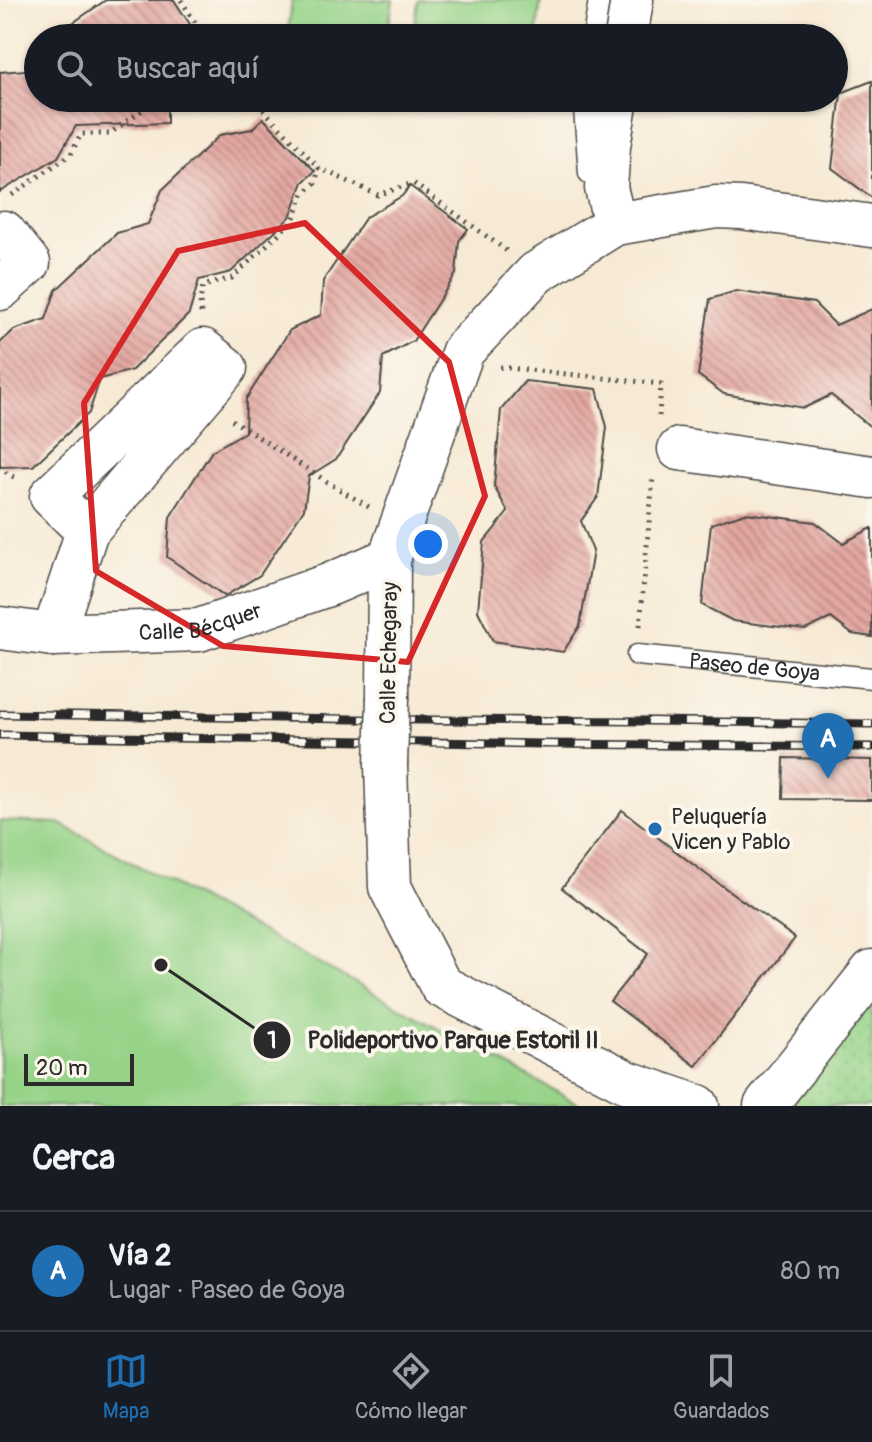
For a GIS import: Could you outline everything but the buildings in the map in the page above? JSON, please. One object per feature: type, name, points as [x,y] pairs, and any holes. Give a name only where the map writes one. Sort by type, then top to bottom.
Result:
[{"type":"street","points":[[628,24],[632,0]]},
{"type":"street","points":[[611,206],[609,146],[615,112]]},
{"type":"street","name":"Calle Echegaray","points":[[698,1106],[627,1082],[441,986],[390,887],[386,765],[395,542],[463,351],[536,273],[611,206],[741,208],[872,226]]},
{"type":"street","points":[[0,289],[29,263],[2,234]]},
{"type":"street","points":[[53,635],[87,531],[226,368],[203,350],[51,496],[87,531]]},
{"type":"street","points":[[667,448],[872,477]]},
{"type":"street","name":"Calle Bécquer","points":[[0,628],[53,635],[199,630],[331,584],[395,542]]},
{"type":"street","points":[[765,1106],[872,971]]},
{"type":"lane","points":[[595,24],[599,0]]},
{"type":"lane","points":[[584,112],[589,173],[611,206]]},
{"type":"lane","name":"Paseo de Goya","points":[[637,655],[872,678]]},
{"type":"path","points":[[181,0],[196,24]]},
{"type":"path","points":[[2,234],[5,200],[71,154],[81,134],[109,134],[140,112]]},
{"type":"path","points":[[265,112],[319,168],[378,195],[413,183],[536,273]]},
{"type":"path","points":[[203,350],[200,301],[203,286],[232,278],[293,220],[304,193],[315,183],[319,168]]},
{"type":"path","points":[[463,351],[489,366],[661,384],[667,448],[637,655]]},
{"type":"path","points":[[201,400],[332,485],[395,542]]},
{"type":"highlighted area","points":[[305,223],[449,362],[485,496],[408,662],[223,646],[96,571],[84,403],[178,251]]},
{"type":"green space","points":[[292,0],[393,0],[389,24],[289,24]]},
{"type":"green space","points":[[418,0],[541,0],[538,24],[415,24]]},
{"type":"green space","points":[[0,821],[59,823],[583,1106],[0,1106]]},
{"type":"green space","points":[[872,1002],[872,1106],[787,1106]]},
{"type":"railway","points":[[0,714],[872,724]]},
{"type":"railway","points":[[0,735],[872,747]]},
{"type":"place","name":"Vía 2","points":[[828,779]]},
{"type":"place","name":"Peluquería Vicen y Pablo","points":[[655,829]]},
{"type":"place","name":"Polideportivo Parque Estoril II","points":[[161,965]]}]
